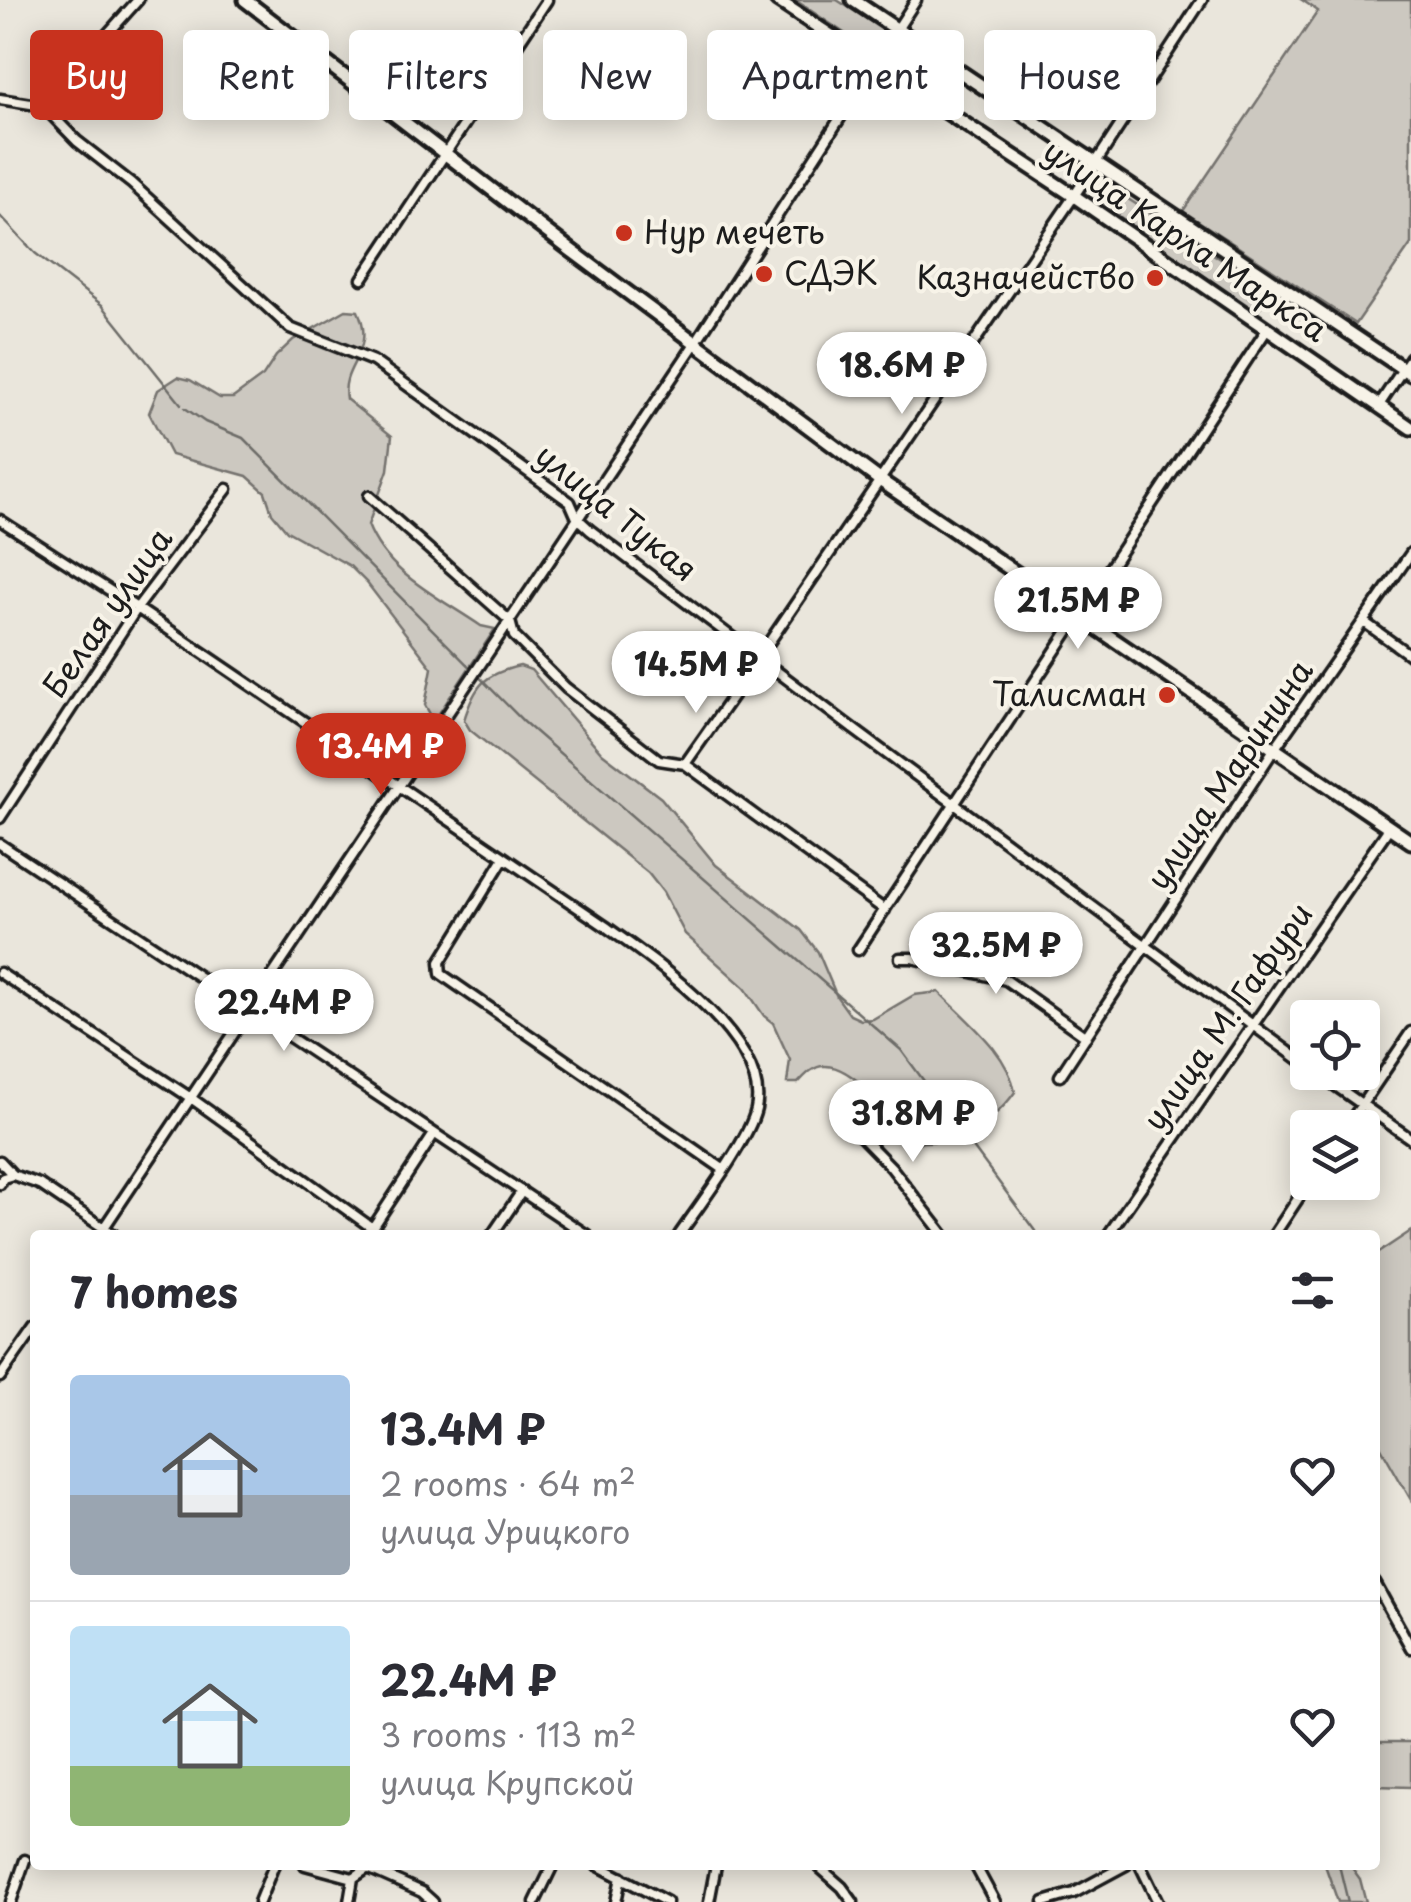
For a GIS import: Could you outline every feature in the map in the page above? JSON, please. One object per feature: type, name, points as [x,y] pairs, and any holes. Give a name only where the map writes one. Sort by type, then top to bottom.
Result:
[{"type":"street","points":[[111,30],[138,0]]},
{"type":"street","points":[[245,0],[881,481],[1411,842]]},
{"type":"street","points":[[362,278],[547,0]]},
{"type":"street","name":"улица Карла Маркса","points":[[778,0],[821,30]]},
{"type":"street","name":"улица Карла Маркса","points":[[853,0],[1409,366]]},
{"type":"street","points":[[896,29],[916,0]]},
{"type":"street","points":[[759,658],[1074,196],[1202,0]]},
{"type":"street","points":[[1,98],[30,103]]},
{"type":"street","name":"улица Тукая","points":[[57,120],[290,328],[374,360],[570,502],[577,518],[759,658],[1290,1053]]},
{"type":"street","points":[[102,1230],[696,342],[837,120]]},
{"type":"street","name":"улица Карла Маркса","points":[[957,120],[1411,428]]},
{"type":"street","points":[[858,950],[1266,331]]},
{"type":"street","points":[[1379,405],[1409,366]]},
{"type":"street","name":"Белая улица","points":[[0,818],[137,608],[228,489]]},
{"type":"street","points":[[369,496],[510,621],[514,636],[566,688],[659,760],[684,764],[884,910]]},
{"type":"street","points":[[0,520],[137,608],[653,960],[702,1001],[746,1060],[756,1079],[758,1098],[752,1122],[682,1230]]},
{"type":"street","name":"улица Маринина","points":[[1060,1076],[1276,748],[1411,553]]},
{"type":"street","points":[[1364,622],[1411,656]]},
{"type":"street","points":[[684,764],[737,690]]},
{"type":"street","name":"улица М. Гафури","points":[[1111,1230],[1389,828]]},
{"type":"street","points":[[0,844],[579,1230]]},
{"type":"street","points":[[504,858],[440,962],[441,974],[723,1169]]},
{"type":"street","points":[[900,958],[1006,980],[1086,1036]]},
{"type":"street","points":[[0,973],[191,1098],[367,1230]]},
{"type":"street","points":[[1358,1110],[1411,1032]]},
{"type":"street","points":[[1341,1090],[1411,1139]]},
{"type":"street","points":[[849,1124],[891,1167],[937,1230]]},
{"type":"street","points":[[371,1230],[434,1134]]},
{"type":"street","points":[[0,1161],[13,1175],[39,1184],[98,1230]]},
{"type":"street","points":[[0,1184],[3,1178],[13,1175]]},
{"type":"street","points":[[495,1230],[522,1192]]},
{"type":"street","points":[[1277,1230],[1297,1200]]},
{"type":"street","points":[[0,1377],[30,1333]]},
{"type":"street","points":[[1380,1592],[1411,1648]]},
{"type":"street","points":[[11,1902],[25,1860]]},
{"type":"street","points":[[259,1902],[272,1870]]},
{"type":"street","points":[[323,1870],[353,1878]]},
{"type":"street","points":[[349,1902],[353,1878],[362,1870]]},
{"type":"street","points":[[372,1870],[422,1892],[433,1902]]},
{"type":"street","points":[[535,1902],[550,1870]]},
{"type":"street","points":[[607,1870],[667,1902]]},
{"type":"street","points":[[709,1902],[715,1870]]},
{"type":"street","points":[[824,1870],[853,1902]]},
{"type":"street","points":[[978,1870],[995,1902]]},
{"type":"street","points":[[1044,1902],[1074,1893],[1117,1870]]},
{"type":"street","points":[[1142,1870],[1158,1902]]},
{"type":"street","points":[[616,1902],[620,1877]]},
{"type":"shaded area","points":[[795,0],[837,0],[884,30],[840,30]]},
{"type":"shaded area","points":[[1302,0],[1411,0],[1411,244],[1356,324],[1183,211],[1318,11]]},
{"type":"shaded area","points":[[1102,186],[1108,186],[1261,285],[1268,295],[1259,309],[1247,306],[1103,205],[1096,196]]},
{"type":"shaded area","points":[[346,310],[358,311],[363,338],[348,376],[346,399],[392,436],[388,470],[368,525],[401,571],[481,626],[495,629],[434,721],[425,705],[432,668],[367,583],[350,566],[287,531],[272,513],[265,492],[247,476],[171,455],[149,413],[158,390],[178,377],[220,398],[233,398],[263,376],[293,340]]},
{"type":"shaded area","points":[[520,666],[531,670],[602,753],[661,798],[716,865],[801,930],[818,952],[837,997],[850,1015],[861,1020],[873,1019],[914,995],[939,992],[1004,1063],[1015,1092],[1006,1104],[983,1123],[957,1136],[912,1142],[861,1083],[836,1068],[820,1066],[798,1083],[787,1083],[790,1060],[773,1023],[745,988],[685,934],[648,873],[470,730],[464,720],[477,690],[489,677]]},
{"type":"shaded area","points":[[1411,1231],[1411,1500],[1380,1446],[1380,1252]]},
{"type":"shaded area","points":[[1380,1742],[1411,1742],[1411,1787],[1380,1786]]},
{"type":"shaded area","points":[[1327,1870],[1354,1870],[1366,1902],[1338,1902]]},
{"type":"waterway","points":[[0,216],[35,253],[102,305],[181,404]]},
{"type":"waterway","points":[[185,408],[205,422],[243,438],[524,722],[901,1050],[1034,1230]]},
{"type":"waterway","points":[[1340,1870],[1348,1902]]},
{"type":"place","name":"Нур мечеть","points":[[624,233]]},
{"type":"place","name":"СДЭК","points":[[764,274]]},
{"type":"place","name":"Казначейство","points":[[1155,278]]},
{"type":"place","name":"Талисман","points":[[1167,695]]}]
